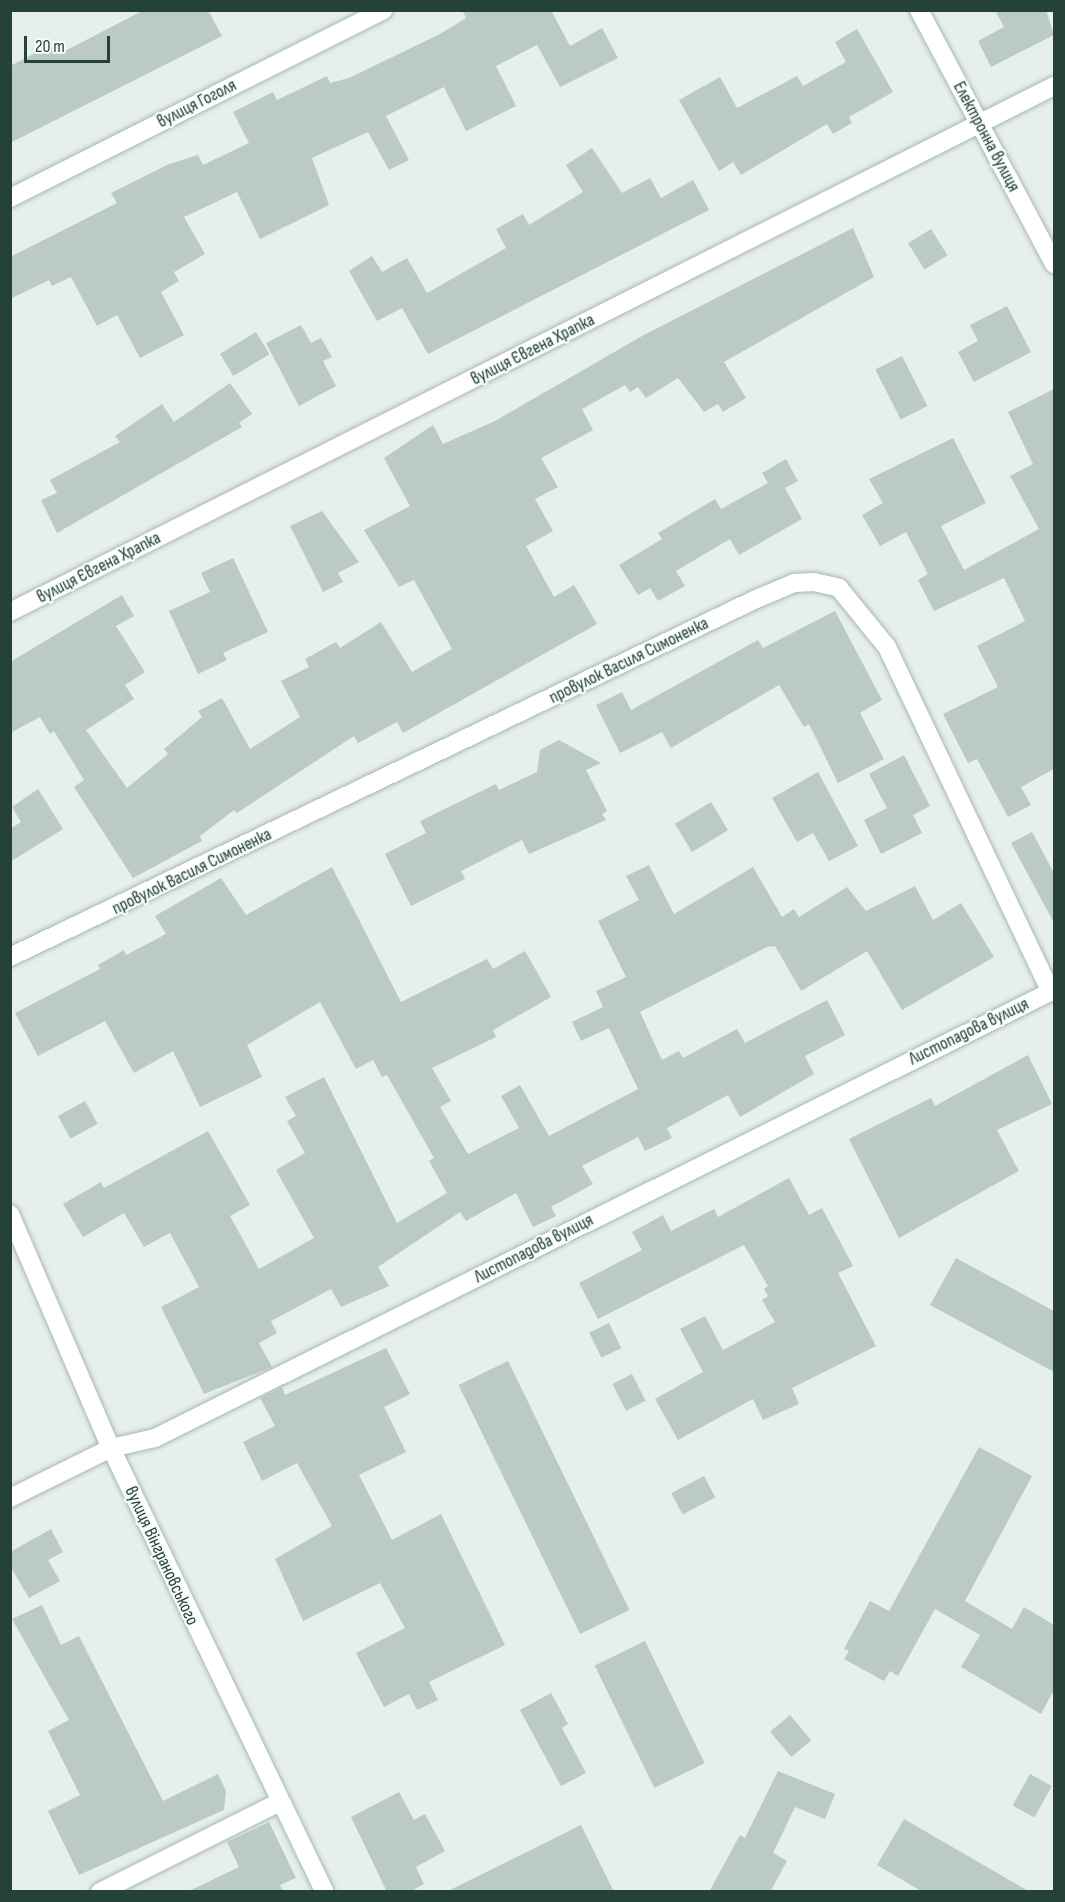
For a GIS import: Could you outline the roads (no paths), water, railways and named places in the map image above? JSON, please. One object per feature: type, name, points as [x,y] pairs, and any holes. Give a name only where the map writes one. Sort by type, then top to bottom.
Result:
[{"type":"street","name":"вулиця Гоголя","points":[[10,198],[383,10]]},
{"type":"street","name":"Електронна вулиця","points":[[919,10],[1054,264]]},
{"type":"street","name":"вулиця Євгена Храпка","points":[[10,612],[1054,86]]},
{"type":"street","name":"провулок Василя Симоненка","points":[[10,957],[754,600],[794,583],[814,582],[839,588],[887,647],[1053,991]]},
{"type":"street","name":"Листопадова вулиця","points":[[10,1498],[111,1448],[155,1438],[1053,991]]},
{"type":"street","name":"вулиця Вінграновського","points":[[10,1214],[111,1448],[278,1803],[325,1892]]},
{"type":"street","points":[[100,1892],[278,1803]]}]
